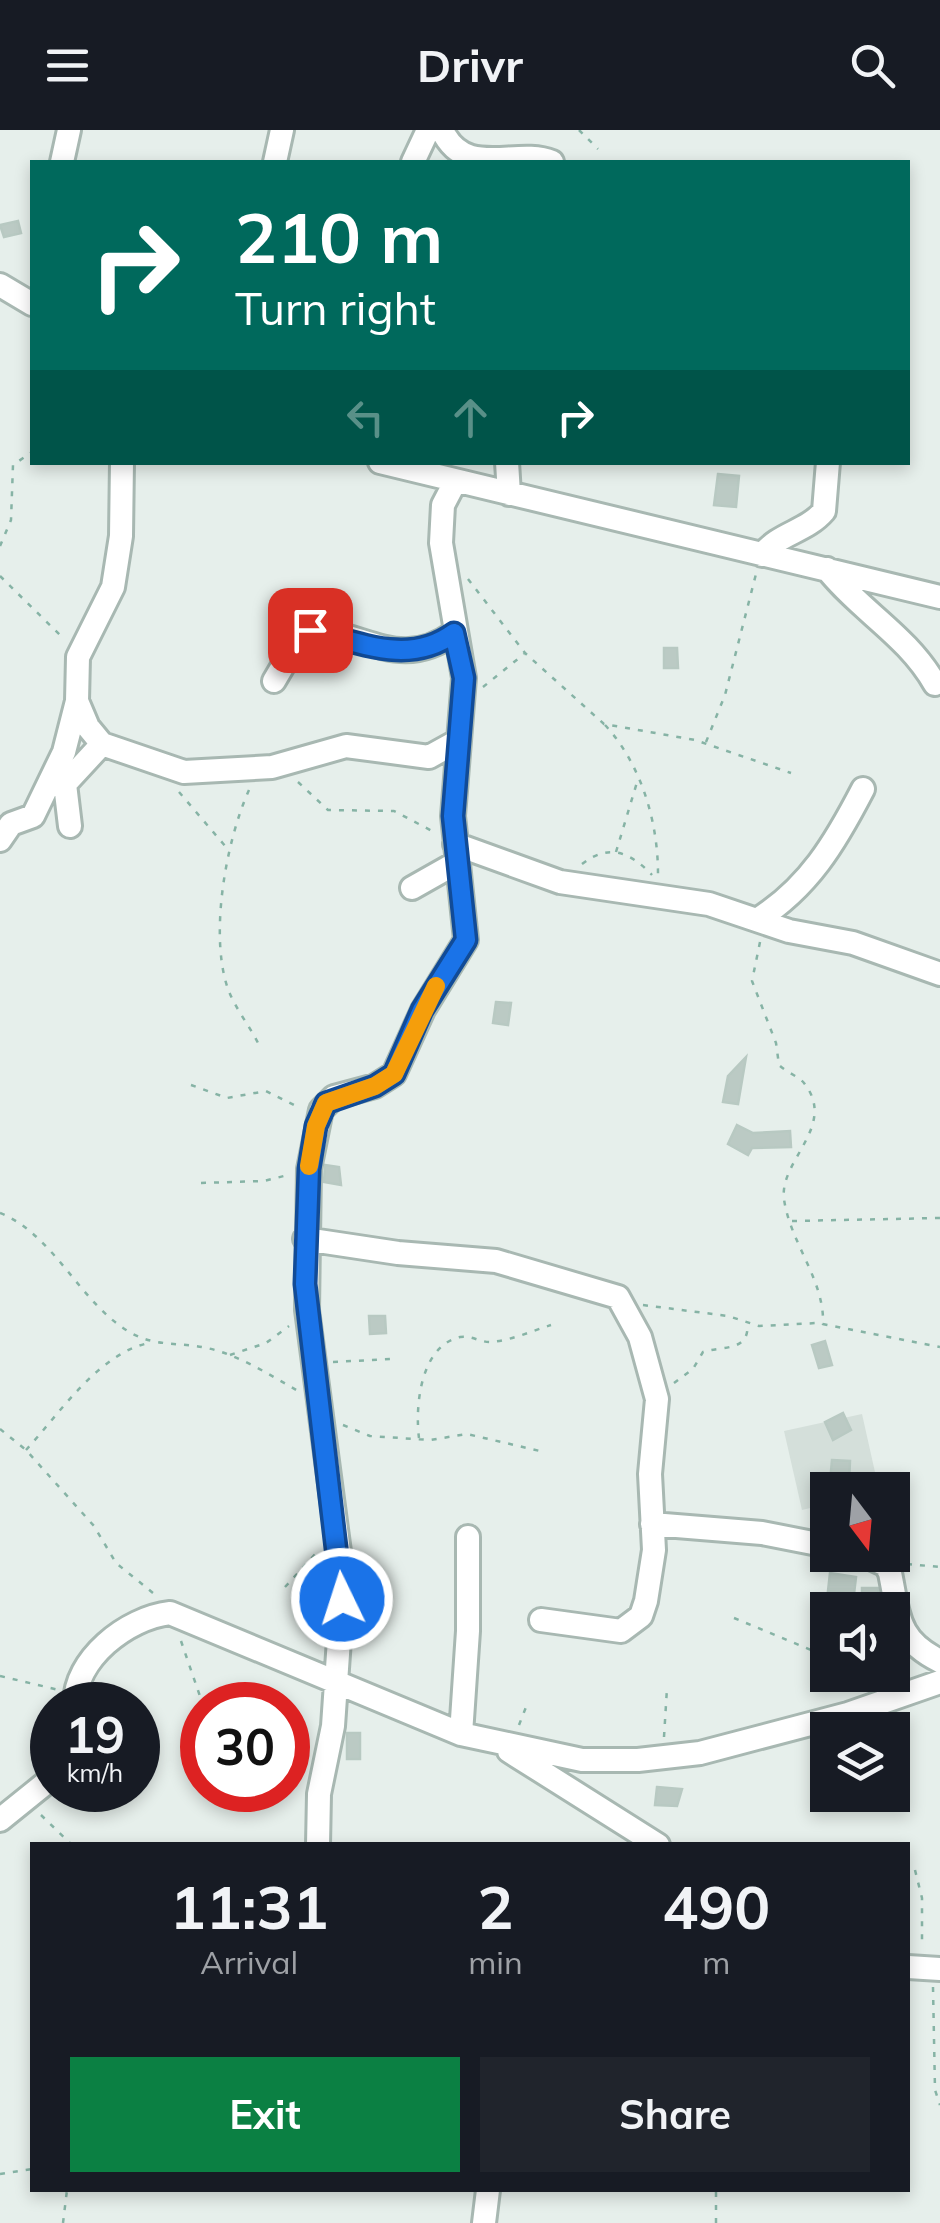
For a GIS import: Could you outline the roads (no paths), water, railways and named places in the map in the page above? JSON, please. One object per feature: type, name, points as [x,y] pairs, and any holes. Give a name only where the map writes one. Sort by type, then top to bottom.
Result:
[{"type":"street","points":[[62,160],[68,130]]},
{"type":"street","points":[[275,160],[282,130]]},
{"type":"street","points":[[415,160],[428,130]]},
{"type":"street","points":[[442,130],[448,141],[470,157],[519,160]]},
{"type":"street","points":[[0,285],[30,303]]},
{"type":"street","points":[[0,840],[11,824],[29,819],[36,811],[64,752],[77,701],[75,666],[113,587],[122,536],[122,465]]},
{"type":"street","points":[[396,465],[940,596]]},
{"type":"street","points":[[507,465],[509,494]]},
{"type":"street","points":[[762,554],[772,541],[809,526],[824,512],[828,465]]},
{"type":"street","points":[[318,1842],[319,1794],[333,1726],[343,1582],[307,1310],[305,1238],[309,1169],[318,1119],[334,1097],[375,1086],[394,1074],[422,1010],[463,950],[467,930],[456,847],[458,741],[464,678],[441,543],[445,474]]},
{"type":"street","points":[[827,568],[842,588],[914,651],[935,684]]},
{"type":"street","points":[[274,681],[304,630],[408,652],[433,648],[454,633]]},
{"type":"street","points":[[77,701],[88,727],[102,744],[176,771],[271,766],[346,746],[429,756],[458,741]]},
{"type":"street","points":[[70,826],[65,784],[102,744]]},
{"type":"street","points":[[755,920],[788,898],[821,865],[863,790]]},
{"type":"street","points":[[456,847],[560,882],[629,895],[693,900],[755,920],[854,943],[940,974]]},
{"type":"street","points":[[412,888],[456,847]]},
{"type":"street","points":[[305,1238],[398,1254],[496,1260],[618,1297],[640,1337],[657,1400],[651,1457],[654,1550],[646,1601],[632,1626],[621,1632],[541,1620]]},
{"type":"street","points":[[652,1524],[762,1534],[810,1543]]},
{"type":"street","points":[[461,1734],[468,1631],[468,1537]]},
{"type":"street","points":[[888,1572],[904,1636],[918,1650],[940,1661]]},
{"type":"street","points":[[84,1682],[104,1645],[165,1614],[286,1665],[335,1678],[382,1703],[461,1734],[593,1761],[665,1758],[737,1745],[940,1682]]},
{"type":"street","points":[[506,1745],[653,1842]]},
{"type":"street","points":[[0,1820],[30,1798]]},
{"type":"street","points":[[910,1967],[936,1969]]},
{"type":"street","points":[[484,2223],[488,2192]]}]
